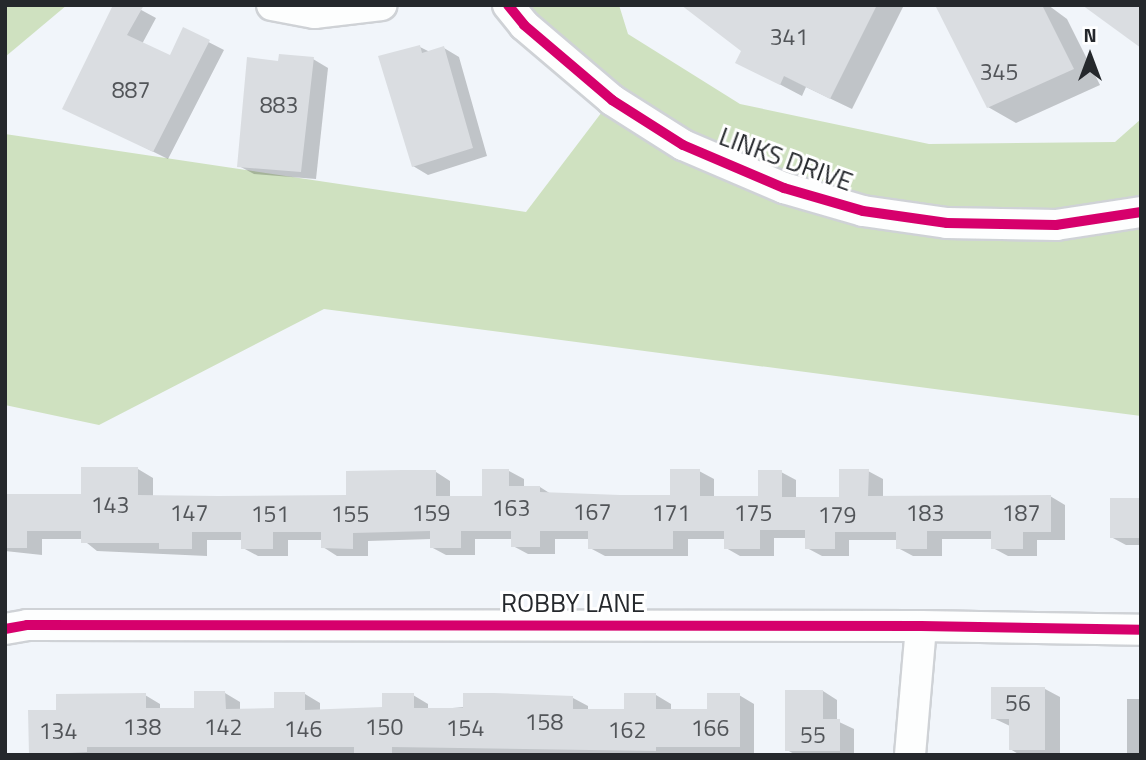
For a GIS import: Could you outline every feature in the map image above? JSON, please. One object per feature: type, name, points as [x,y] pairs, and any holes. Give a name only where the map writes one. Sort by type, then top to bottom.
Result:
[{"type":"street","points":[[272,5],[314,13],[382,5]]},
{"type":"street","name":"LINKS DRIVE","points":[[508,5],[524,25],[612,100],[683,145],[784,188],[863,211],[947,223],[1056,225],[1141,212]]},
{"type":"street","points":[[910,755],[921,626]]},
{"type":"street","name":"ROBBY LANE","points":[[5,629],[921,626],[1141,630]]},
{"type":"green space","points":[[5,5],[67,5],[5,57]]},
{"type":"green space","points":[[508,5],[619,5],[628,34],[740,104],[929,144],[1115,142],[1141,119],[1141,416],[324,309],[99,425],[5,405],[5,134],[526,212],[611,100]]},
{"type":"building","points":[[113,5],[144,5],[127,35],[170,55],[183,27],[210,40],[153,152],[62,109]]},
{"type":"building","points":[[681,5],[877,5],[830,99],[784,76],[780,85],[735,63],[741,51]]},
{"type":"building","points":[[935,5],[1042,5],[1074,69],[987,108]]},
{"type":"building","points":[[1082,5],[1141,5],[1141,48]]},
{"type":"building","points":[[420,45],[422,53],[444,46],[473,148],[412,167],[378,56]]},
{"type":"building","points":[[279,54],[314,57],[301,172],[237,167],[247,57],[278,61]]},
{"type":"building","points":[[81,467],[138,467],[138,495],[218,496],[346,495],[346,471],[436,470],[436,496],[482,496],[482,469],[509,469],[509,486],[540,486],[540,492],[670,495],[670,469],[700,469],[700,496],[758,496],[758,470],[782,470],[782,497],[839,497],[839,469],[869,469],[868,496],[1051,495],[1051,532],[1023,532],[1023,549],[991,549],[991,531],[927,531],[927,549],[896,549],[896,532],[835,532],[835,549],[805,549],[805,530],[760,530],[760,549],[724,549],[724,531],[673,531],[673,549],[588,549],[588,531],[540,531],[540,547],[511,547],[511,531],[461,531],[461,548],[430,548],[430,531],[353,533],[353,549],[321,548],[321,532],[273,532],[273,549],[241,549],[241,532],[192,532],[192,549],[159,549],[159,543],[81,543],[81,531],[27,531],[27,548],[5,548],[5,494],[81,494]]},
{"type":"building","points":[[1110,498],[1141,498],[1141,538],[1110,538]]},
{"type":"building","points":[[991,687],[1045,687],[1045,750],[1009,750],[1009,719],[991,719]]},
{"type":"building","points":[[785,690],[823,690],[823,719],[840,719],[840,751],[785,751]]},
{"type":"building","points":[[194,691],[225,691],[226,709],[274,708],[274,692],[305,692],[305,710],[382,707],[382,693],[414,693],[414,708],[463,708],[463,693],[494,693],[573,696],[573,709],[624,709],[624,693],[656,693],[656,709],[707,709],[707,693],[740,693],[740,747],[656,747],[656,751],[392,747],[392,755],[354,755],[354,747],[87,747],[87,752],[29,755],[28,710],[56,710],[56,694],[146,693],[146,708],[194,708]]},
{"type":"cycle path","points":[[508,5],[524,25],[612,100],[683,145],[784,188],[863,211],[947,223],[1056,225],[1141,212]]},
{"type":"cycle path","points":[[5,629],[27,625],[921,626],[1141,630]]}]
